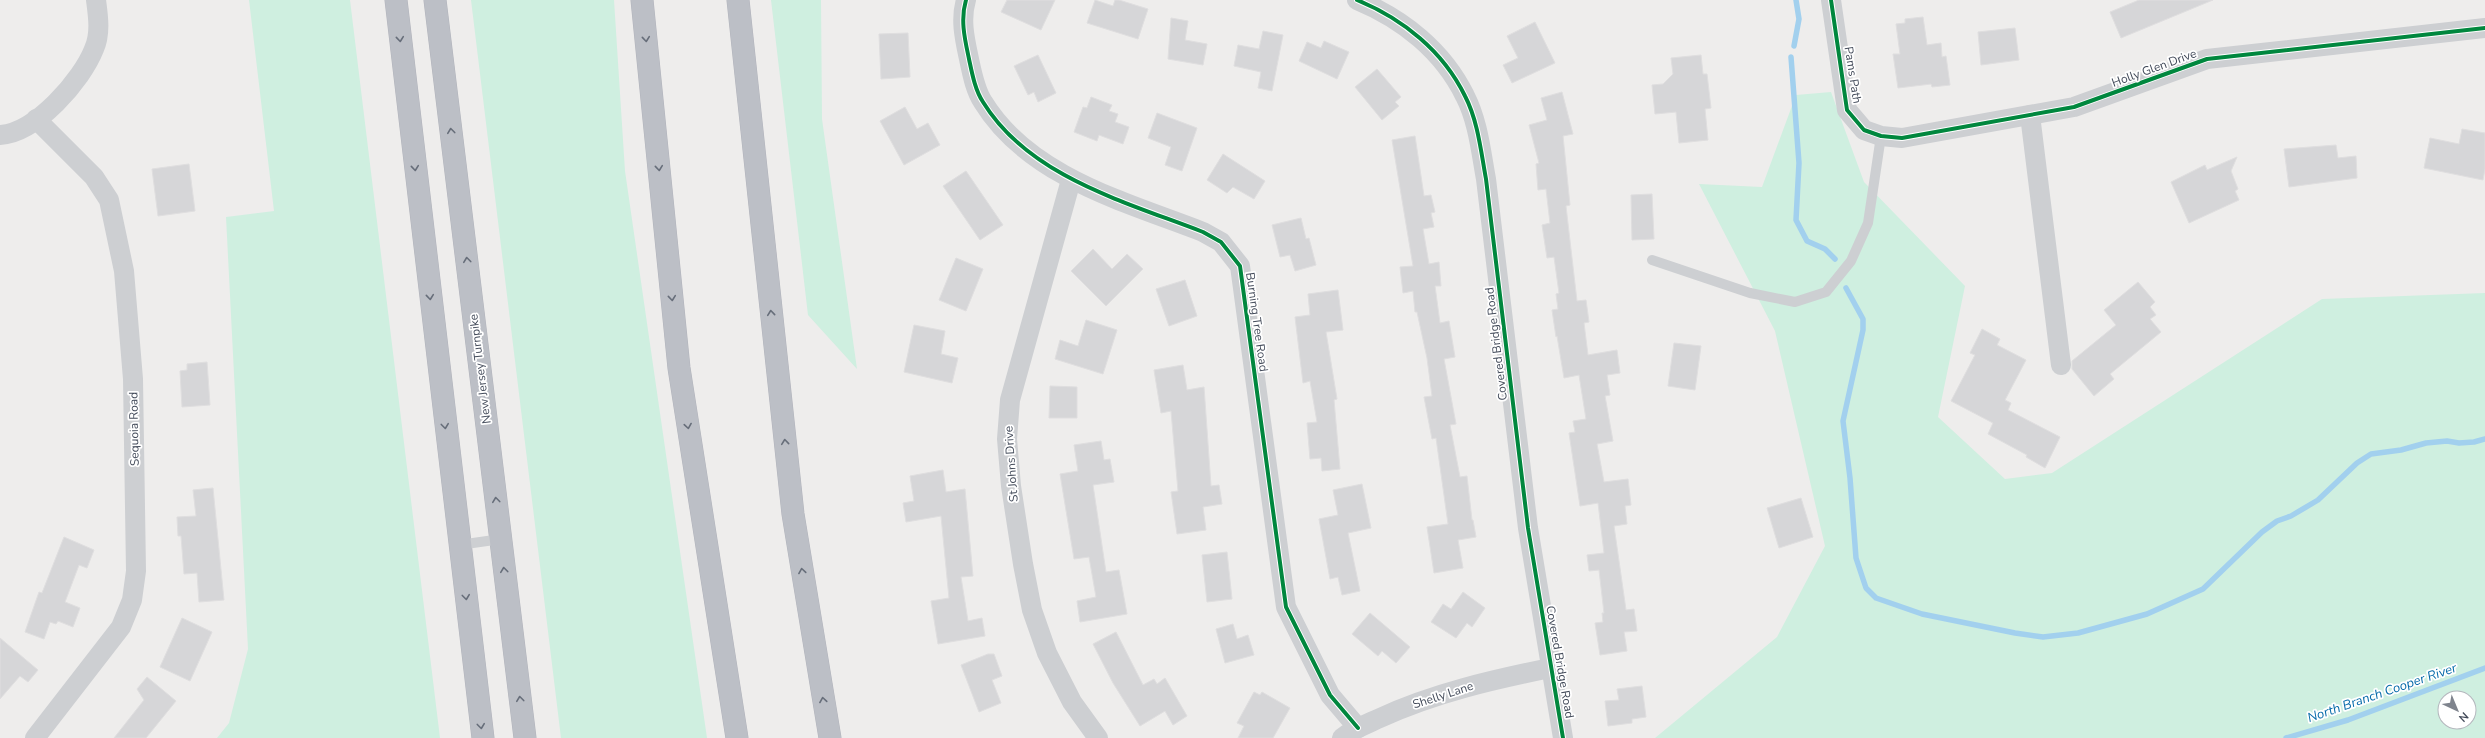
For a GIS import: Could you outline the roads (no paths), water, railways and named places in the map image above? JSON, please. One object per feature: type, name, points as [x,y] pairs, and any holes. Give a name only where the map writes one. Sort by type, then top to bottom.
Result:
[{"type":"highway","points":[[396,0],[459,545],[483,738]]},
{"type":"highway","name":"New Jersey Turnpike","points":[[435,0],[525,738]]},
{"type":"highway","points":[[642,0],[679,368],[737,738]]},
{"type":"highway","points":[[738,0],[793,514],[830,738]]},
{"type":"street","points":[[0,135],[29,125],[61,99],[84,68],[95,48],[98,25],[96,0]]},
{"type":"street","name":"Burning Tree Road","points":[[966,0],[964,9],[963,35],[973,76],[982,101],[995,118],[1026,150],[1071,180],[1203,232],[1221,242],[1240,266],[1286,607],[1350,733]]},
{"type":"street","name":"Covered Bridge Road","points":[[1357,0],[1380,4],[1429,45],[1450,71],[1466,96],[1475,124],[1486,179],[1528,528],[1550,668],[1563,738]]},
{"type":"street","name":"Pams Path","points":[[1832,0],[1847,110],[1864,130],[1881,136]]},
{"type":"street","name":"Holly Glen Drive","points":[[1881,136],[1902,138],[2074,107],[2207,59],[2485,28]]},
{"type":"street","points":[[2030,115],[2061,365]]},
{"type":"street","name":"Sequoia Road","points":[[35,738],[121,627],[132,600],[136,571],[133,379],[124,271],[110,200],[94,177],[36,119]]},
{"type":"street","name":"St Johns Drive","points":[[1071,180],[1010,400],[1007,439],[1011,486],[1032,610],[1047,653],[1072,702],[1098,738]]},
{"type":"street","name":"Shelly Lane","points":[[1350,733],[1412,705],[1468,686],[1550,668]]},
{"type":"lane","points":[[1652,260],[1750,292],[1795,302],[1826,292],[1851,261],[1868,223],[1881,136]]},
{"type":"lane","points":[[459,545],[500,539]]},
{"type":"waterway","points":[[1794,46],[1799,19],[1796,0]]},
{"type":"waterway","points":[[1791,57],[1799,163],[1796,220],[1807,241],[1825,249],[1835,259]]},
{"type":"waterway","points":[[1846,288],[1863,319],[1863,330],[1843,421],[1850,478],[1856,558],[1866,588],[1876,598],[1922,614],[2015,633],[2043,637],[2078,633],[2147,614],[2203,589],[2262,532],[2277,521],[2291,516],[2318,500],[2357,463],[2371,454],[2401,450],[2426,443],[2447,441],[2459,443],[2474,442],[2485,439]]},
{"type":"waterway","name":"North Branch Cooper River","points":[[2286,738],[2348,720],[2485,668]]}]
